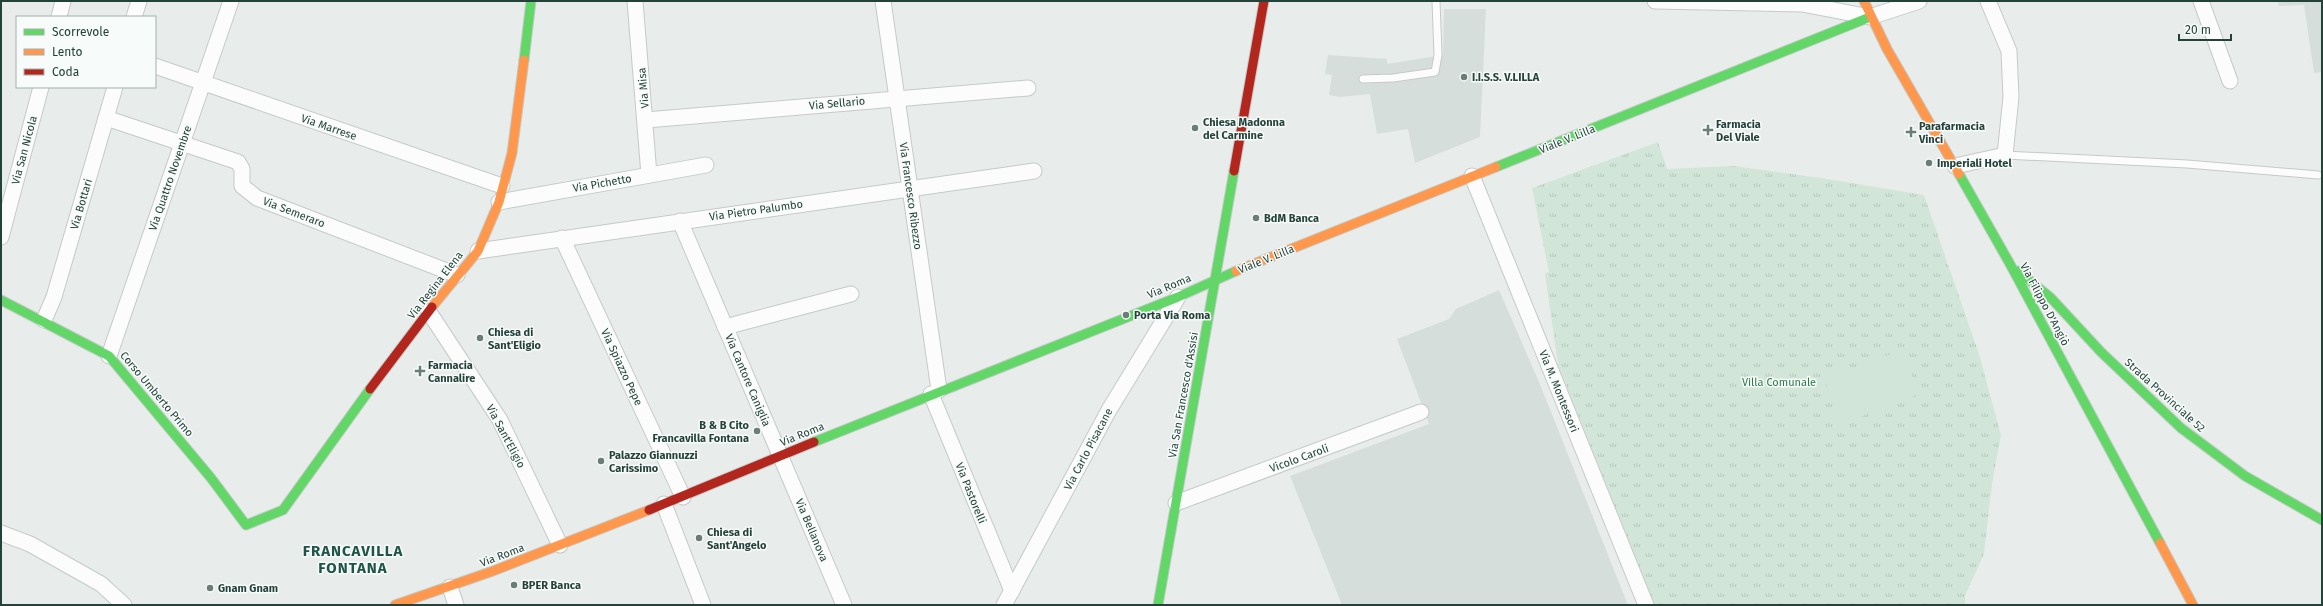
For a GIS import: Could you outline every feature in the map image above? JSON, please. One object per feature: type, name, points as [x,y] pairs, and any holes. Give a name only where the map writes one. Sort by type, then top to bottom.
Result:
[{"type":"street","points":[[59,16],[64,1]]},
{"type":"street","points":[[134,16],[139,1]]},
{"type":"street","name":"Via Quattro Novembre","points":[[109,356],[231,1]]},
{"type":"street","name":"Via Regina Elena","points":[[246,525],[283,510],[457,274],[478,251],[499,202],[502,186],[512,154],[531,1]]},
{"type":"street","name":"Via Misa","points":[[635,1],[646,120],[649,175]]},
{"type":"street","name":"Via Francesco Ribezzo","points":[[883,1],[910,188],[935,392]]},
{"type":"street","name":"Via San Francesco d'Assisi","points":[[1158,605],[1264,1]]},
{"type":"street","points":[[1655,1],[1802,4],[1870,17]]},
{"type":"street","name":"Via Filippo D'Angiò","points":[[1864,1],[1870,17],[1887,49],[2010,264],[2193,605]]},
{"type":"street","points":[[1955,166],[2006,156],[2012,97],[2009,51],[1988,1]]},
{"type":"street","points":[[2201,1],[2230,81]]},
{"type":"street","name":"Viale V. Lilla","points":[[1216,279],[1870,17],[1913,2]]},
{"type":"street","name":"Via Marrese","points":[[156,66],[202,84],[502,186]]},
{"type":"street","name":"Via San Nicola","points":[[1,237],[41,88]]},
{"type":"street","name":"Via Bottari","points":[[44,320],[54,297],[115,88]]},
{"type":"street","name":"Via Sellario","points":[[646,120],[1028,88]]},
{"type":"street","name":"Via Semeraro","points":[[106,118],[238,162],[242,169],[242,186],[257,198],[457,274]]},
{"type":"street","name":"Via Pichetto","points":[[499,202],[706,165]]},
{"type":"street","name":"Via Pietro Palumbo","points":[[478,251],[680,220],[1034,171]]},
{"type":"street","name":"Via M. Montessori","points":[[1472,176],[1646,605]]},
{"type":"street","name":"Via Cantore Caniglia","points":[[680,220],[780,456]]},
{"type":"street","name":"Via Spiazzo Pepe","points":[[562,238],[683,497]]},
{"type":"street","name":"Strada Provinciale 52","points":[[2010,264],[2051,298],[2101,352],[2180,428],[2245,476],[2322,520]]},
{"type":"street","name":"Via Roma","points":[[395,605],[450,587],[683,497],[935,392],[1178,297],[1216,279]]},
{"type":"street","name":"Via Cantore Caniglia","points":[[725,327],[851,294]]},
{"type":"street","name":"Via Carlo Pisacane","points":[[1004,605],[1109,410],[1178,297]]},
{"type":"street","name":"Corso Umberto Primo","points":[[1,300],[44,320],[109,356],[211,478],[246,525]]},
{"type":"street","name":"Via Sant'Eligio","points":[[429,312],[500,420],[560,545]]},
{"type":"street","name":"Via Pastorelli","points":[[935,392],[1012,591]]},
{"type":"street","name":"Vicolo Caroli","points":[[1176,503],[1421,412]]},
{"type":"street","name":"Via Bellanova","points":[[780,456],[844,605]]},
{"type":"street","points":[[664,504],[703,605]]},
{"type":"street","points":[[1,533],[30,544],[101,584],[124,605]]},
{"type":"street","points":[[450,587],[456,605]]},
{"type":"lane","points":[[1363,79],[1393,78],[1435,72],[1438,55],[1436,1]]},
{"type":"lane","points":[[2006,156],[2187,164],[2318,175]]},
{"type":"shaded area","points":[[2278,1],[2322,1],[2322,72],[2314,73],[2304,5],[2279,6]]},
{"type":"shaded area","points":[[1444,9],[1486,9],[1480,137],[1415,163],[1408,129],[1377,134],[1370,94],[1340,97],[1329,95],[1332,75],[1325,74],[1328,55],[1387,59],[1387,64],[1443,55]]},
{"type":"shaded area","points":[[1499,290],[1539,382],[1628,605],[1342,605],[1290,476],[1429,424],[1397,339],[1449,319],[1456,309]]},
{"type":"green space","name":"Villa Comunale","points":[[1658,142],[1667,169],[1734,166],[1828,179],[1924,195],[1979,354],[2001,435],[1992,484],[1984,554],[1965,596],[1965,605],[1655,605],[1558,365],[1545,273],[1549,272],[1532,188]]},
{"type":"green space","points":[[1902,350],[1919,394],[1841,424],[1824,379]]},
{"type":"traffic: fast","points":[[524,60],[531,1]]},
{"type":"traffic: fast","points":[[1496,167],[1870,17]]},
{"type":"traffic: fast","points":[[1158,605],[1234,171]]},
{"type":"traffic: fast","points":[[1959,174],[2010,264],[2160,543]]},
{"type":"traffic: fast","points":[[814,442],[1178,297],[1236,271]]},
{"type":"traffic: fast","points":[[2018,271],[2051,298],[2101,352],[2181,428],[2245,476],[2322,520]]},
{"type":"traffic: fast","points":[[1,300],[109,356],[211,478],[246,525],[283,510],[370,389]]},
{"type":"traffic: slow","points":[[1864,1],[1887,49],[1959,174]]},
{"type":"traffic: slow","points":[[432,307],[478,251],[499,202],[512,153],[524,60]]},
{"type":"traffic: slow","points":[[1236,271],[1496,167]]},
{"type":"traffic: slow","points":[[395,605],[493,571],[649,510]]},
{"type":"traffic: slow","points":[[2160,543],[2193,605]]},
{"type":"traffic: jam","points":[[1234,171],[1264,1]]},
{"type":"traffic: jam","points":[[370,389],[432,307]]},
{"type":"traffic: jam","points":[[649,510],[814,442]]},
{"type":"place","name":"I.I.S.S. V.LILLA","points":[[1464,77]]},
{"type":"place","name":"Chiesa Madonna del Carmine","points":[[1195,128]]},
{"type":"place","name":"Farmacia Del Viale","points":[[1708,130]]},
{"type":"place","name":"Parafarmacia Vinci","points":[[1911,132]]},
{"type":"place","name":"Imperiali Hotel","points":[[1929,163]]},
{"type":"place","name":"BdM Banca","points":[[1256,218]]},
{"type":"place","name":"Porta Via Roma","points":[[1126,315]]},
{"type":"place","name":"Chiesa di Sant'Eligio","points":[[480,338]]},
{"type":"place","name":"Farmacia Cannalire","points":[[420,371]]},
{"type":"place","name":"B & B Cito Francavilla Fontana","points":[[757,431]]},
{"type":"place","name":"Palazzo Giannuzzi Carissimo","points":[[601,461]]},
{"type":"place","name":"Chiesa di Sant'Angelo","points":[[699,538]]},
{"type":"place","name":"BPER Banca","points":[[514,585]]},
{"type":"place","name":"Gnam Gnam","points":[[210,588]]},
{"type":"district","name":"FRANCAVILLA FONTANA","points":[[353,560]]}]
